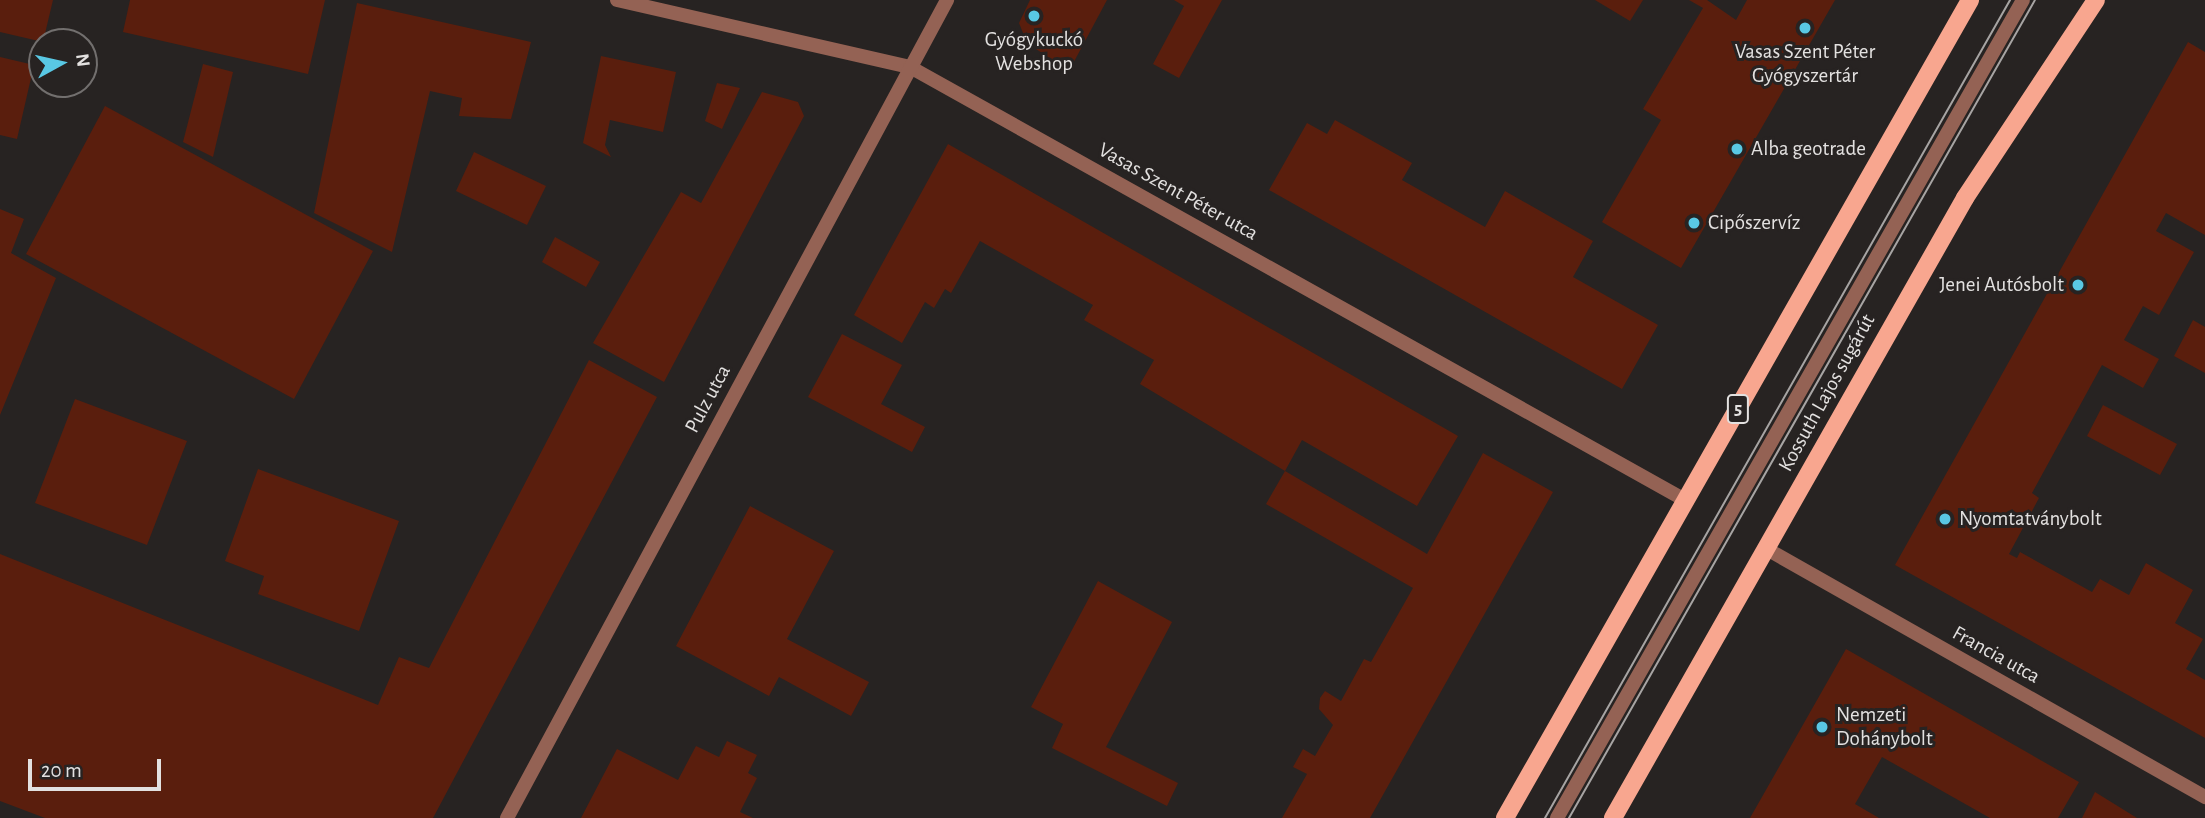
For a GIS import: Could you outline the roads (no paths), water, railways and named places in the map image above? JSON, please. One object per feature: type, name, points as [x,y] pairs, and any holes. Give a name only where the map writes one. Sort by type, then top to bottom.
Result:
[{"type":"main road","name":"5","points":[[1505,818],[1970,0]]},
{"type":"main road","name":"Kossuth Lajos sugárút","points":[[1613,818],[1965,198],[2096,0]]},
{"type":"street","name":"Vasas Szent Péter utca","points":[[617,0],[910,67],[1687,501]]},
{"type":"street","name":"Pulz utca","points":[[508,818],[947,0]]},
{"type":"street","name":"Kossuth Lajos sugárút","points":[[1557,818],[2023,0]]},
{"type":"street","name":"Francia utca","points":[[1765,548],[2205,797]]},
{"type":"tram line","points":[[1545,818],[2010,0]]},
{"type":"tram line","points":[[1569,818],[2035,0]]},
{"type":"place","name":"Gyógykuckó Webshop","points":[[1034,16]]},
{"type":"place","name":"Vasas Szent Péter Gyógyszertár","points":[[1805,28]]},
{"type":"place","name":"Alba geotrade","points":[[1737,149]]},
{"type":"place","name":"Cipőszervíz","points":[[1694,223]]},
{"type":"place","name":"Jenei Autósbolt","points":[[2078,285]]},
{"type":"place","name":"Nyomtatványbolt","points":[[1945,519]]},
{"type":"place","name":"Nemzeti Dohánybolt","points":[[1822,727]]}]
